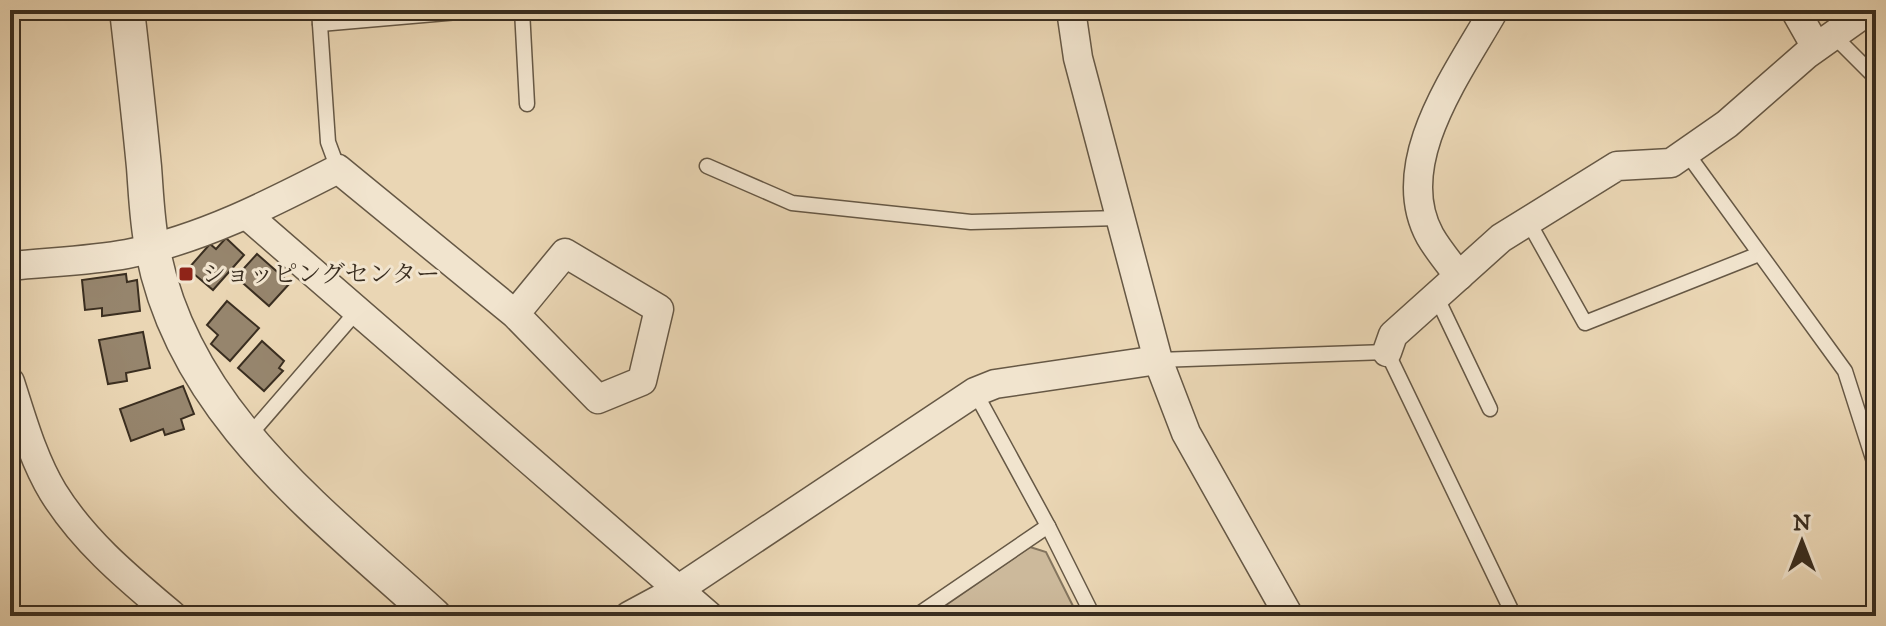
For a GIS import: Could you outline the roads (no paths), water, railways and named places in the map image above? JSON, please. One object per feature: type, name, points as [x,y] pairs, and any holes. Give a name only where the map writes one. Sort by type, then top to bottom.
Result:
[{"type":"street","points":[[127,10],[152,246],[172,313],[188,351],[226,414],[246,439],[276,471],[434,616]]},
{"type":"street","points":[[1071,10],[1078,58],[1158,360],[1186,433],[1289,616]]},
{"type":"street","points":[[1459,276],[1429,234],[1419,203],[1419,169],[1428,130],[1494,10]]},
{"type":"street","points":[[1795,10],[1825,41]]},
{"type":"street","points":[[1387,352],[1393,335],[1501,238],[1617,166],[1671,163],[1727,124],[1825,41],[1869,10]]},
{"type":"street","points":[[10,266],[127,254],[248,216],[338,169],[515,314],[598,399],[642,381],[659,309],[565,253],[515,314]]},
{"type":"street","points":[[248,216],[709,616]]},
{"type":"street","points":[[629,616],[679,589],[975,392],[995,384],[1158,360]]},
{"type":"street","points":[[10,382],[31,444],[52,490],[80,530],[109,561],[173,616]]},
{"type":"lane","points":[[338,169],[328,142],[320,17],[481,10]]},
{"type":"lane","points":[[522,10],[527,104]]},
{"type":"lane","points":[[1825,41],[1876,78]]},
{"type":"lane","points":[[1686,152],[1845,371],[1876,468]]},
{"type":"lane","points":[[707,166],[792,203],[971,222],[1119,218]]},
{"type":"lane","points":[[1528,221],[1585,323],[1759,254]]},
{"type":"lane","points":[[1436,296],[1490,409]]},
{"type":"lane","points":[[246,439],[357,311]]},
{"type":"lane","points":[[1158,360],[1387,352],[1514,616]]},
{"type":"lane","points":[[975,392],[1093,616]]},
{"type":"lane","points":[[916,616],[1048,526]]},
{"type":"place","name":"ショッピングセンター","points":[[186,274]]}]
